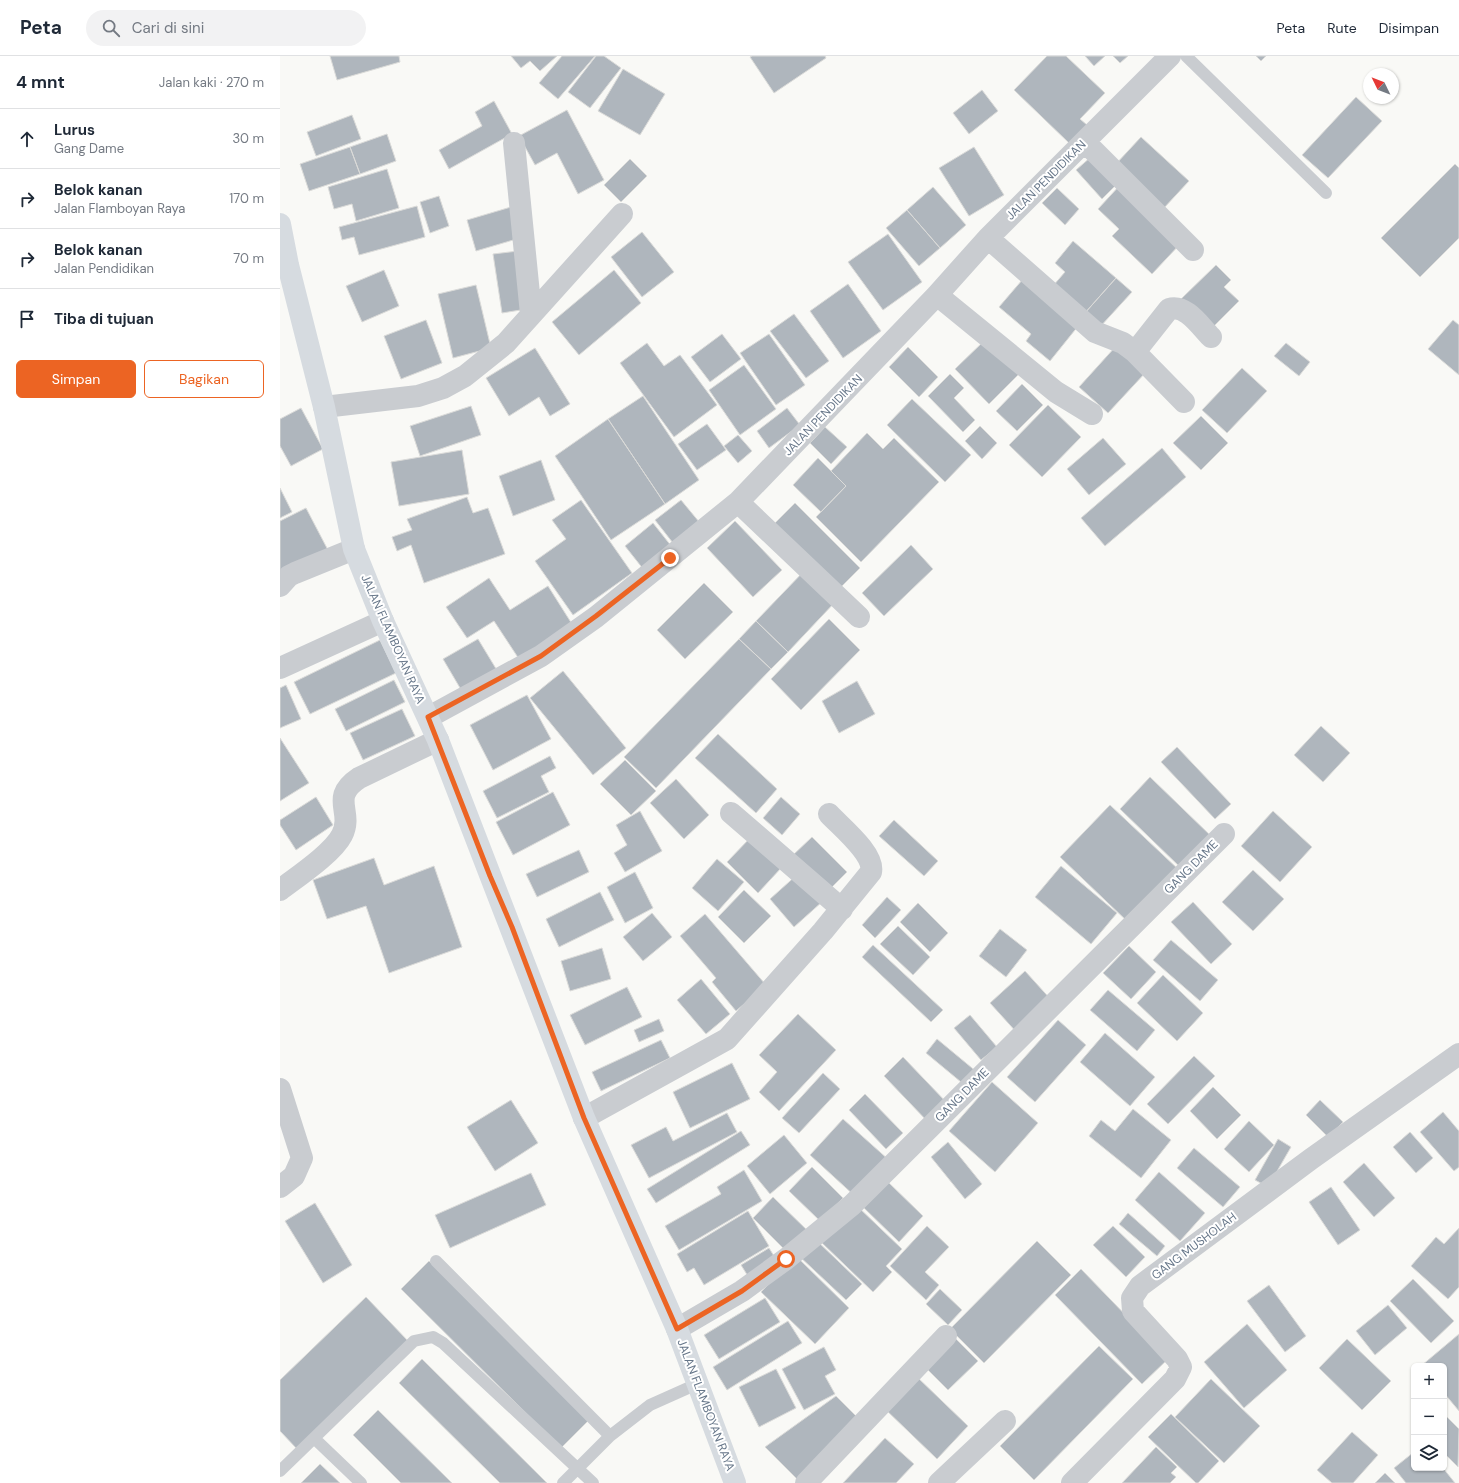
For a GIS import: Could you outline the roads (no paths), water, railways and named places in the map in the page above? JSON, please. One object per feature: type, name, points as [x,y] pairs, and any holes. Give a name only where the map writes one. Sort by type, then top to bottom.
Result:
[{"type":"main road","name":"JALAN FLAMBOYAN RAYA","points":[[280,224],[288,264],[324,407],[354,549],[382,621],[438,740],[584,1118],[677,1329],[735,1483]]},
{"type":"street","name":"JALAN PENDIDIKAN","points":[[428,717],[541,656],[596,616],[738,502],[937,295],[988,238],[1170,56]]},
{"type":"street","points":[[1085,142],[1193,250]]},
{"type":"street","points":[[514,143],[531,314]]},
{"type":"street","points":[[324,407],[418,396],[443,388],[465,376],[506,343],[622,214]]},
{"type":"street","points":[[988,238],[1095,332],[1123,343],[1135,352],[1184,402]]},
{"type":"street","points":[[937,295],[1056,392],[1092,414]]},
{"type":"street","points":[[1135,352],[1169,309],[1176,307],[1184,310],[1211,337]]},
{"type":"street","points":[[738,502],[859,617]]},
{"type":"street","points":[[280,586],[288,576],[354,549]]},
{"type":"street","points":[[280,668],[382,621]]},
{"type":"street","points":[[280,890],[335,846],[343,834],[346,820],[343,796],[348,785],[359,778],[438,740]]},
{"type":"street","points":[[731,813],[842,909]]},
{"type":"street","points":[[584,1118],[727,1039],[842,909],[871,872],[872,866],[866,853],[829,814]]},
{"type":"street","name":"GANG DAME","points":[[677,1329],[742,1291],[786,1259],[852,1205],[1224,834]]},
{"type":"street","name":"GANG MUSHOLAH","points":[[1072,1483],[1175,1379],[1181,1367],[1177,1359],[1133,1311],[1132,1298],[1140,1286],[1311,1159],[1459,1054]]},
{"type":"street","points":[[280,1089],[302,1158],[294,1176],[280,1188]]},
{"type":"street","points":[[806,1483],[946,1336]]},
{"type":"street","points":[[940,1483],[1005,1422]]},
{"type":"lane","points":[[1186,56],[1326,194]]},
{"type":"lane","points":[[436,1261],[610,1436]]},
{"type":"lane","points":[[280,1471],[315,1439],[414,1341],[432,1337],[443,1343],[593,1483]]},
{"type":"lane","points":[[563,1483],[610,1436],[650,1405],[697,1384]]},
{"type":"lane","points":[[315,1439],[361,1483]]}]
